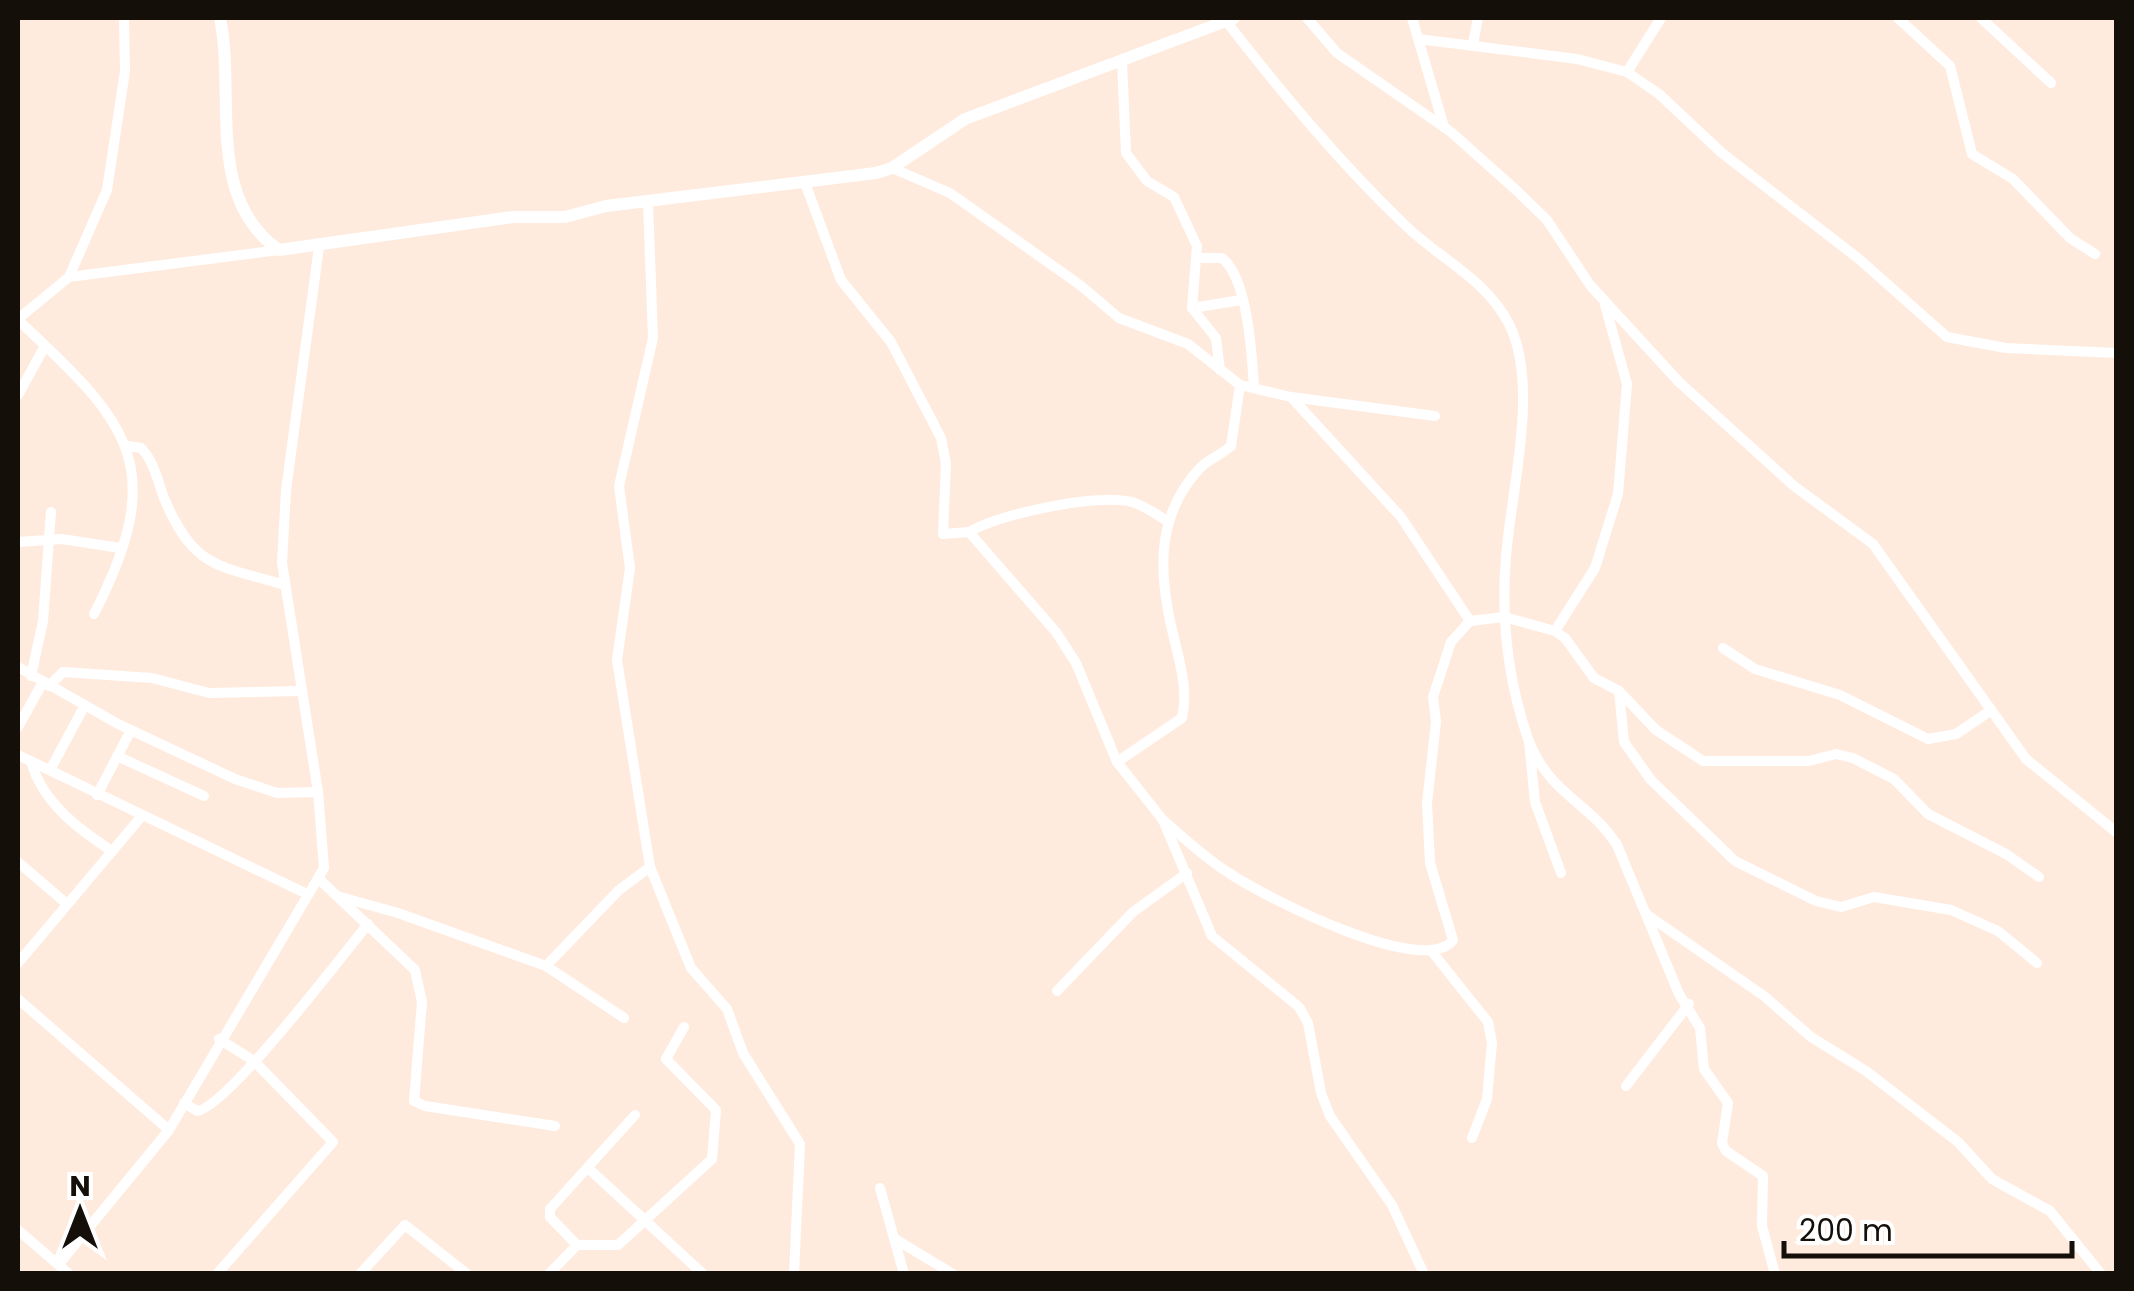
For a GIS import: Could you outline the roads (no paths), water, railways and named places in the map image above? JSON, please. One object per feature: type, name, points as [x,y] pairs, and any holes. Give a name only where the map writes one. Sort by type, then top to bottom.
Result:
[{"type":"street","points":[[94,614],[120,548],[136,492],[128,446],[113,420],[18,320],[69,277],[107,190],[124,70],[124,18]]},
{"type":"street","points":[[220,18],[228,70],[233,188],[265,240],[279,250]]},
{"type":"street","points":[[1306,18],[1338,53],[1444,127],[1547,220],[1603,300],[1731,431],[1806,496],[1873,544],[2026,760],[2116,832]]},
{"type":"street","points":[[1412,18],[1444,127]]},
{"type":"street","points":[[1473,44],[1478,18]]},
{"type":"street","points":[[1626,72],[1661,18]]},
{"type":"street","points":[[1898,18],[1950,66],[1972,154],[2013,179],[2070,238],[2095,254]]},
{"type":"street","points":[[1981,18],[2051,84]]},
{"type":"street","points":[[69,277],[319,247],[513,217],[565,217],[892,168],[965,119],[1230,19],[1286,98],[1376,196],[1428,245],[1466,272],[1510,326],[1520,382],[1520,444],[1506,553],[1504,617],[1516,697],[1529,740],[1535,802],[1561,873]]},
{"type":"street","points":[[1418,38],[1577,59],[1626,72],[1659,94],[1722,153],[1859,259],[1947,337],[2006,348],[2116,354]]},
{"type":"street","points":[[1122,62],[1126,153],[1148,180],[1174,198],[1198,246],[1192,308],[1216,338],[1220,370]]},
{"type":"street","points":[[892,168],[950,193],[1080,285],[1119,318],[1176,338],[1240,384],[1291,398],[1436,416]]},
{"type":"street","points":[[805,182],[841,280],[891,342],[938,431],[946,464],[943,534],[968,532],[1012,514],[1115,500],[1146,507],[1167,521]]},
{"type":"street","points":[[648,202],[654,338],[619,486],[630,568],[616,649],[650,867],[691,968],[726,1009],[742,1052],[800,1144],[794,1274]]},
{"type":"street","points":[[18,1230],[66,1271],[168,1130],[218,1039],[318,878],[326,858],[298,690],[282,528],[319,247]]},
{"type":"street","points":[[1198,258],[1227,261],[1242,300],[1254,388]]},
{"type":"street","points":[[1192,308],[1242,300]]},
{"type":"street","points":[[1555,631],[1595,568],[1618,494],[1628,384],[1603,300]]},
{"type":"street","points":[[18,396],[45,346]]},
{"type":"street","points":[[1118,762],[1178,723],[1185,705],[1183,673],[1161,568],[1167,521],[1199,469],[1230,446],[1240,384]]},
{"type":"street","points":[[1291,398],[1402,517],[1470,621]]},
{"type":"street","points":[[128,446],[141,448],[150,458],[180,532],[201,558],[285,585]]},
{"type":"street","points":[[31,676],[43,622],[46,539],[51,512]]},
{"type":"street","points":[[968,532],[1056,632],[1076,663],[1118,762],[1163,820],[1228,873],[1289,908],[1410,951],[1433,953],[1446,949],[1453,940],[1426,834],[1436,722],[1432,698],[1451,642],[1470,621],[1504,617],[1555,631],[1594,678],[1619,690],[1656,730],[1703,761],[1809,760],[1836,754],[1853,758],[1894,778],[1928,814],[2006,854],[2040,877]]},
{"type":"street","points":[[18,542],[46,539],[120,548]]},
{"type":"street","points":[[1723,648],[1755,669],[1840,695],[1928,738],[1956,734],[1990,711]]},
{"type":"street","points":[[18,667],[131,730],[255,788],[277,793],[318,792]]},
{"type":"street","points":[[18,727],[46,684],[63,672],[152,678],[209,693],[298,690]]},
{"type":"street","points":[[1619,690],[1624,742],[1650,780],[1735,861],[1816,901],[1841,908],[1874,897],[1951,910],[1998,930],[2037,964]]},
{"type":"street","points":[[50,770],[85,705]]},
{"type":"street","points":[[97,794],[131,730]]},
{"type":"street","points":[[1529,740],[1556,789],[1607,829],[1680,994],[1689,1004],[1700,1028],[1704,1069],[1728,1103],[1722,1142],[1726,1151],[1764,1176],[1762,1226],[1774,1274]]},
{"type":"street","points":[[18,755],[306,894]]},
{"type":"street","points":[[117,756],[204,796]]},
{"type":"street","points":[[31,761],[46,795],[84,833],[112,851]]},
{"type":"street","points":[[20,954],[141,816]]},
{"type":"street","points":[[1163,820],[1212,936],[1299,1007],[1308,1023],[1321,1093],[1330,1116],[1392,1205],[1424,1274]]},
{"type":"street","points":[[18,862],[67,904]]},
{"type":"street","points":[[546,966],[620,890],[650,867]]},
{"type":"street","points":[[1057,991],[1133,912],[1187,873]]},
{"type":"street","points":[[318,878],[405,958],[419,983],[414,1101],[425,1106],[555,1126]]},
{"type":"street","points":[[336,896],[398,912],[546,966],[624,1018]]},
{"type":"street","points":[[1645,914],[1764,996],[1811,1037],[1866,1071],[1958,1142],[1992,1179],[2050,1210],[2100,1274]]},
{"type":"street","points":[[184,1103],[197,1111],[210,1106],[254,1061],[368,924]]},
{"type":"street","points":[[1433,953],[1488,1022],[1492,1043],[1487,1099],[1472,1138]]},
{"type":"street","points":[[18,999],[168,1130]]},
{"type":"street","points":[[1626,1086],[1689,1004]]},
{"type":"street","points":[[549,1274],[577,1246],[596,1242],[612,1247],[648,1222],[712,1159],[716,1148],[716,1110],[666,1059],[684,1027]]},
{"type":"street","points":[[217,1274],[333,1145],[254,1061],[218,1039]]},
{"type":"street","points":[[577,1246],[549,1212],[635,1115]]},
{"type":"street","points":[[588,1168],[703,1274]]},
{"type":"street","points":[[880,1188],[904,1274]]},
{"type":"street","points":[[360,1274],[404,1225],[468,1274]]},
{"type":"street","points":[[894,1238],[953,1274]]}]
